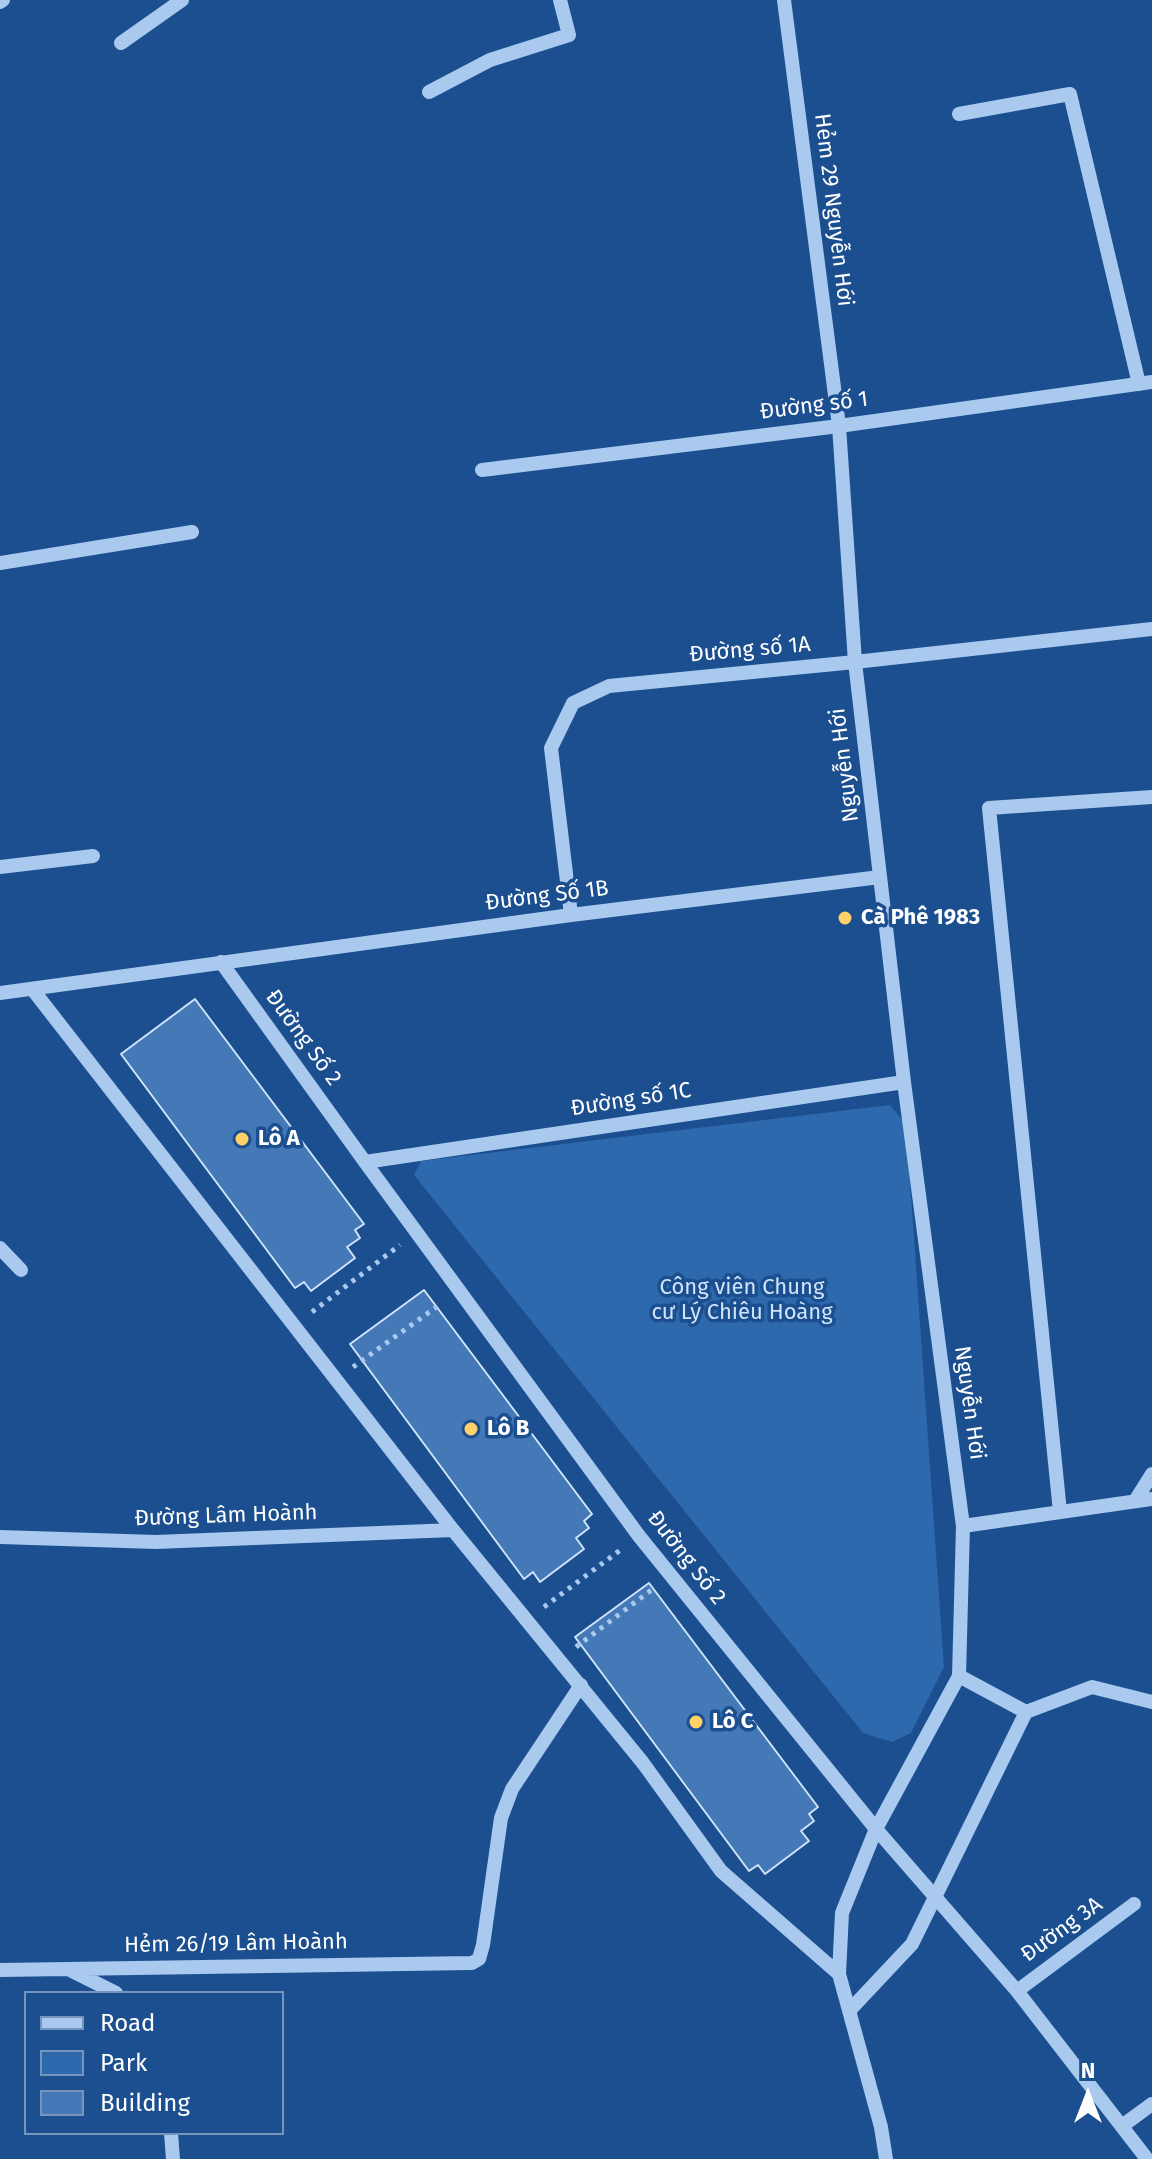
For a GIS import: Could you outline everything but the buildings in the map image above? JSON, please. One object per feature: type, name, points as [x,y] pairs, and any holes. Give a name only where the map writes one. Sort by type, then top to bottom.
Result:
[{"type":"street","points":[[121,43],[182,0]]},
{"type":"street","points":[[429,92],[490,60],[569,35],[560,0]]},
{"type":"street","name":"Hẻm 29 Nguyễn Hới","points":[[784,0],[839,426]]},
{"type":"street","points":[[959,114],[1070,94],[1145,383]]},
{"type":"street","name":"Đường số 1","points":[[482,470],[839,426],[1145,383]]},
{"type":"street","name":"Nguyễn Hới","points":[[839,426],[855,662],[904,1082],[963,1526],[959,1676],[876,1829],[842,1913],[839,1974],[849,2011]]},
{"type":"street","points":[[0,563],[192,532]]},
{"type":"street","name":"Đường số 1A","points":[[571,915],[551,748],[573,703],[609,686],[1152,629]]},
{"type":"street","points":[[1060,1512],[989,808],[1152,797]]},
{"type":"street","points":[[0,867],[93,856]]},
{"type":"street","name":"Đường Số 1B","points":[[0,993],[571,915],[880,877]]},
{"type":"street","name":"Đường Số 2","points":[[221,962],[639,1536],[876,1829],[1017,1991],[1147,2159]]},
{"type":"street","points":[[33,990],[453,1530],[643,1763],[721,1871],[839,1974]]},
{"type":"street","name":"Đường số 1C","points":[[365,1162],[904,1082]]},
{"type":"street","points":[[0,1248],[21,1270]]},
{"type":"street","points":[[1135,1501],[1152,1474]]},
{"type":"street","points":[[963,1526],[1152,1499]]},
{"type":"street","name":"Đường Lâm Hoành","points":[[0,1537],[156,1542],[453,1530]]},
{"type":"street","points":[[959,1676],[1026,1712]]},
{"type":"street","name":"Hẻm 26/19 Lâm Hoành","points":[[0,1970],[472,1963],[479,1959],[483,1945],[501,1818],[512,1789],[581,1685]]},
{"type":"street","points":[[886,2159],[881,2127],[849,2011],[912,1944],[1026,1712],[1092,1687],[1152,1702]]},
{"type":"street","name":"Đường 3A","points":[[1017,1991],[1134,1904]]},
{"type":"street","points":[[68,1969],[112,1991]]},
{"type":"street","points":[[1122,2126],[1152,2104]]},
{"type":"street","points":[[171,2135],[173,2159]]},
{"type":"path","points":[[294,1326],[416,1232]]},
{"type":"path","points":[[336,1380],[459,1290]]},
{"type":"path","points":[[527,1620],[639,1536]]},
{"type":"path","points":[[560,1660],[671,1575]]},
{"type":"green space","name":"Công viên Chung cư Lý Chiêu Hoàng","points":[[890,1105],[906,1124],[944,1667],[911,1733],[892,1742],[863,1733],[414,1175],[421,1161]]},
{"type":"place","name":"Cà Phê 1983","points":[[845,918]]},
{"type":"place","name":"Lô A","points":[[242,1139]]},
{"type":"place","name":"Lô B","points":[[471,1429]]},
{"type":"place","name":"Lô C","points":[[696,1722]]}]
